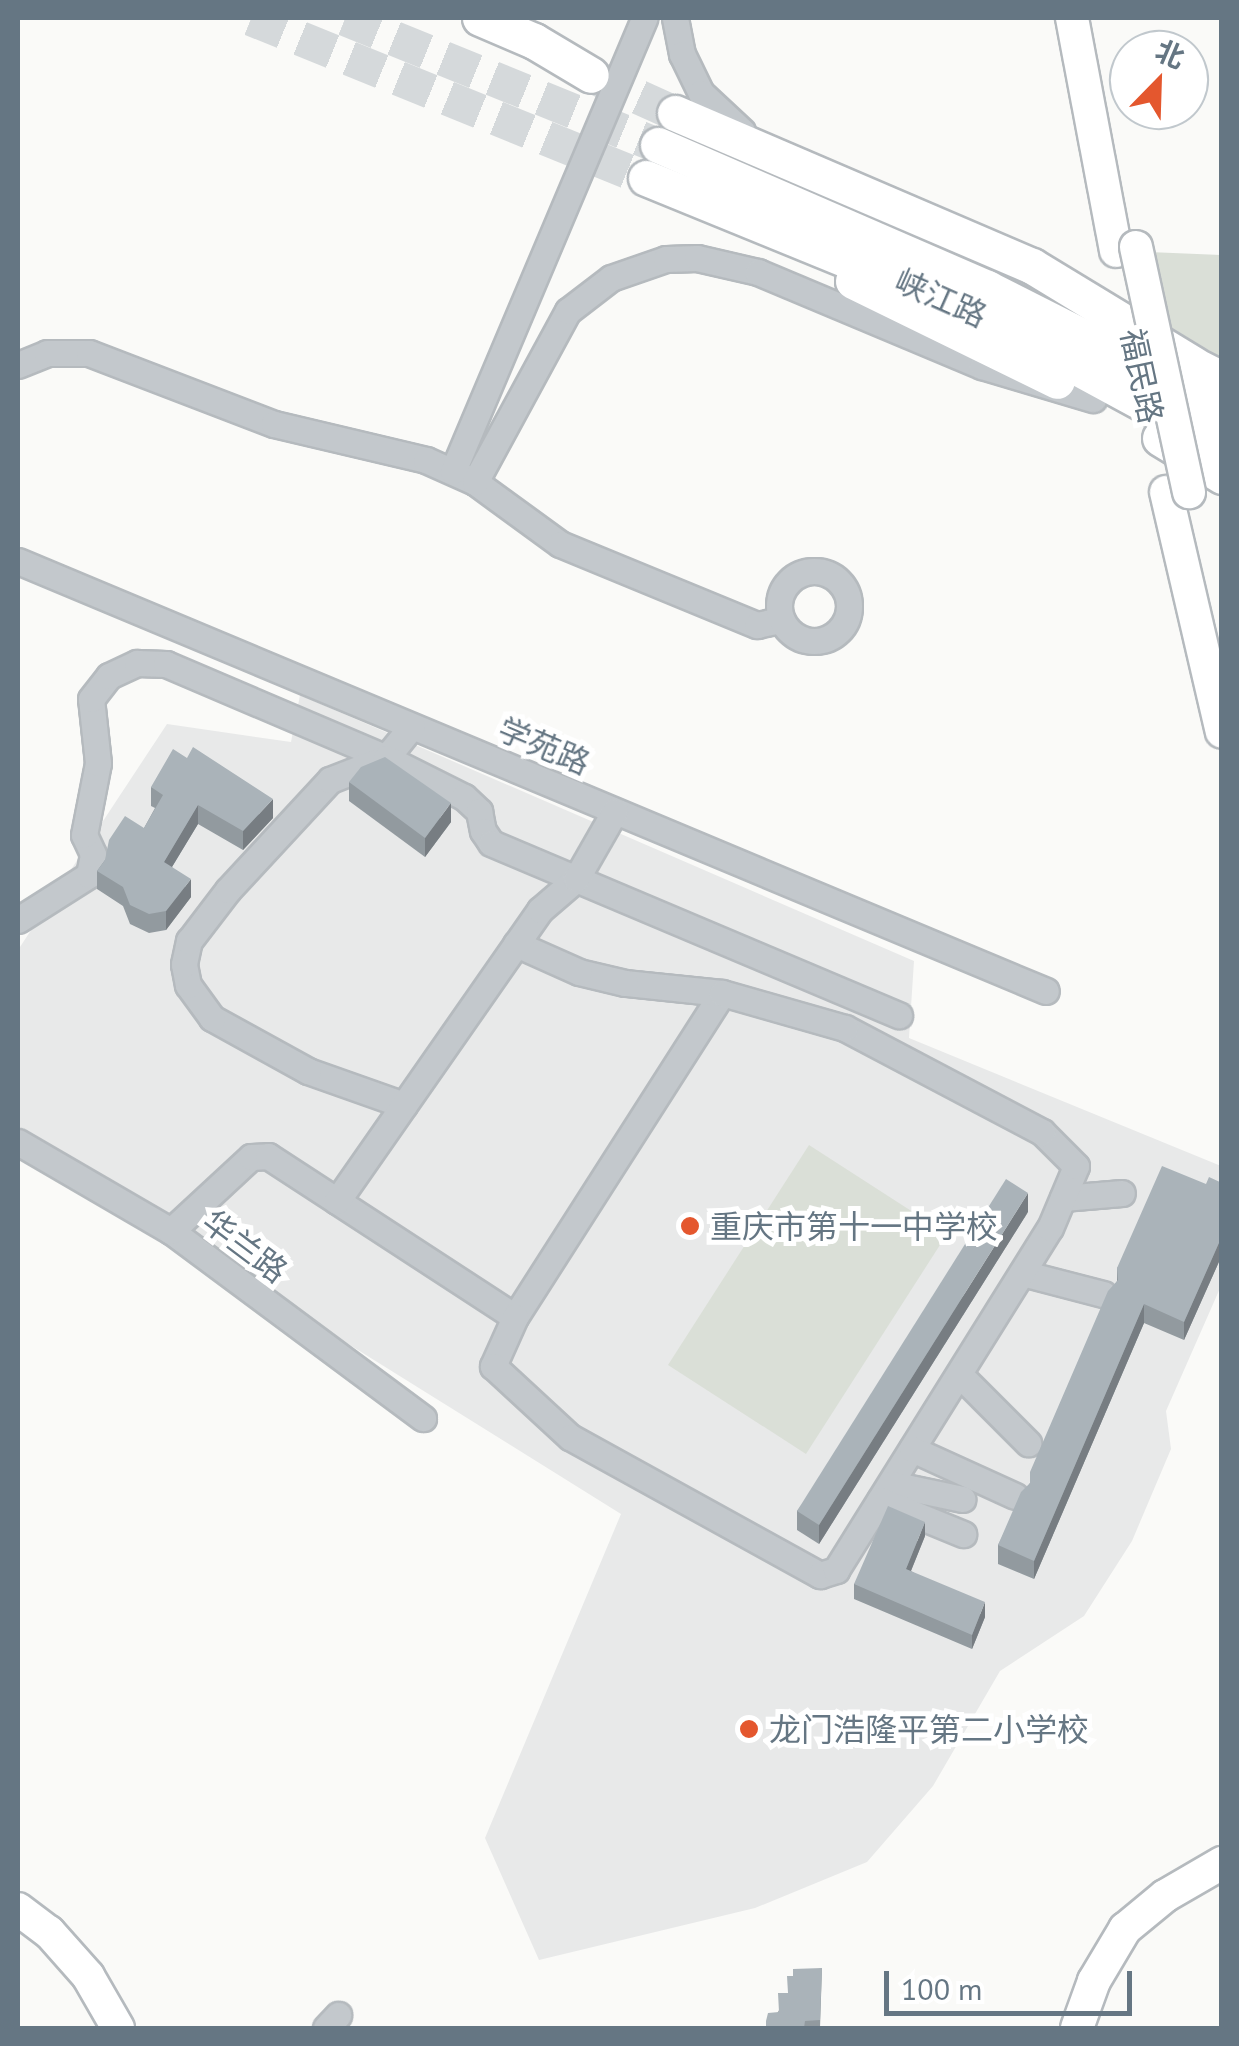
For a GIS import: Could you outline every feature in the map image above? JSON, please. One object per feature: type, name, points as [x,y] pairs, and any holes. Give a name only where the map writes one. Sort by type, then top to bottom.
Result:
[{"type":"highway","points":[[480,18],[534,42],[591,75]]},
{"type":"highway","points":[[676,113],[1032,266],[1208,372]]},
{"type":"highway","name":"峡江路","points":[[658,146],[988,288],[1116,354],[1222,415]]},
{"type":"highway","name":"峡江路","points":[[646,178],[978,313],[1222,446]]},
{"type":"highway","points":[[768,192],[992,270],[1208,372]]},
{"type":"highway","points":[[711,204],[889,300],[1093,399],[1222,476]]},
{"type":"main road","name":"福民路","points":[[1072,18],[1126,249],[1222,732]]},
{"type":"main road","name":"福民路","points":[[1092,18],[1126,249]]},
{"type":"main road","name":"福民路","points":[[1177,492],[1222,638]]},
{"type":"main road","points":[[1077,2028],[1094,1980],[1124,1929],[1166,1896],[1222,1863]]},
{"type":"main road","points":[[18,1909],[49,1932],[88,1976],[118,2028]]},
{"type":"street","points":[[464,477],[644,18]]},
{"type":"street","points":[[675,18],[686,64],[712,108],[802,167]]},
{"type":"street","points":[[464,477],[568,311],[611,278],[666,259],[698,258],[758,272],[982,366],[1093,399]]},
{"type":"street","points":[[18,365],[47,353],[89,353],[274,424],[426,460],[464,477],[560,544],[758,625],[781,620]]},
{"type":"street","name":"学苑路","points":[[18,561],[1046,991]]},
{"type":"street","points":[[18,920],[90,874],[93,854],[84,835],[98,763],[91,698],[109,676],[137,662],[166,664],[386,758],[464,796],[479,812],[483,831],[492,843],[899,1015]]},
{"type":"street","points":[[404,1105],[308,1071],[212,1018],[188,985],[184,964],[189,941],[228,890],[330,780],[386,758],[412,726]]},
{"type":"street","points":[[337,1201],[540,910],[576,879],[614,811]]},
{"type":"street","points":[[516,944],[579,972],[625,984],[722,993],[845,1028],[1042,1132],[1076,1166],[1022,1273],[959,1374],[836,1570],[820,1575],[570,1437],[493,1366],[515,1318],[722,993]]},
{"type":"street","name":"华兰路","points":[[18,1142],[171,1231],[423,1418]]},
{"type":"street","points":[[171,1231],[251,1157],[268,1156],[515,1318]]},
{"type":"street","points":[[1063,1198],[1122,1192]]},
{"type":"street","points":[[1022,1273],[1103,1294]]},
{"type":"street","points":[[959,1374],[1028,1442]]},
{"type":"street","points":[[912,1448],[1016,1496]]},
{"type":"street","points":[[885,1492],[962,1498]]},
{"type":"street","points":[[885,1492],[963,1534]]},
{"type":"shaded area","points":[[1149,252],[1221,255],[1221,358],[1165,328]]},
{"type":"shaded area","name":"重庆市第十一中学校","points":[[300,695],[914,961],[909,1038],[1221,1166],[1221,1286],[1166,1411],[1171,1449],[1132,1541],[1084,1616],[1000,1671],[933,1786],[867,1862],[755,1908],[539,1960],[485,1838],[621,1514],[18,1138],[18,950],[167,724],[291,742]]},
{"type":"shaded area","points":[[809,1145],[947,1234],[806,1454],[668,1365]]},
{"type":"building","points":[[193,747],[273,799],[243,831],[198,805],[164,862],[191,879],[166,911],[149,914],[130,905],[123,887],[97,871],[105,860],[109,840],[125,816],[144,828],[163,795],[151,787],[173,749],[187,758]]},
{"type":"building","points":[[385,757],[451,803],[425,838],[349,782],[361,767]]},
{"type":"building","points":[[1162,1166],[1206,1184],[1209,1177],[1222,1183],[1222,1236],[1184,1322],[1144,1304],[1034,1561],[998,1545],[1021,1492],[1030,1483],[1030,1472],[1108,1291],[1118,1280],[1117,1268]]},
{"type":"building","points":[[1006,1179],[1028,1193],[819,1525],[797,1511]]},
{"type":"building","points":[[888,1506],[925,1522],[906,1569],[985,1602],[972,1635],[854,1584]]},
{"type":"building","points":[[822,1968],[820,2020],[805,2021],[804,2028],[766,2028],[768,2013],[779,2012],[778,1993],[788,1993],[787,1976],[793,1976],[793,1969]]},
{"type":"tunnel","points":[[251,18],[646,178]]},
{"type":"tunnel","points":[[345,18],[658,145]]},
{"type":"tunnel","points":[[591,75],[675,113]]},
{"type":"place","name":"重庆市第十一中学校","points":[[690,1226]]},
{"type":"place","name":"龙门浩隆平第二小学校","points":[[749,1729]]}]
